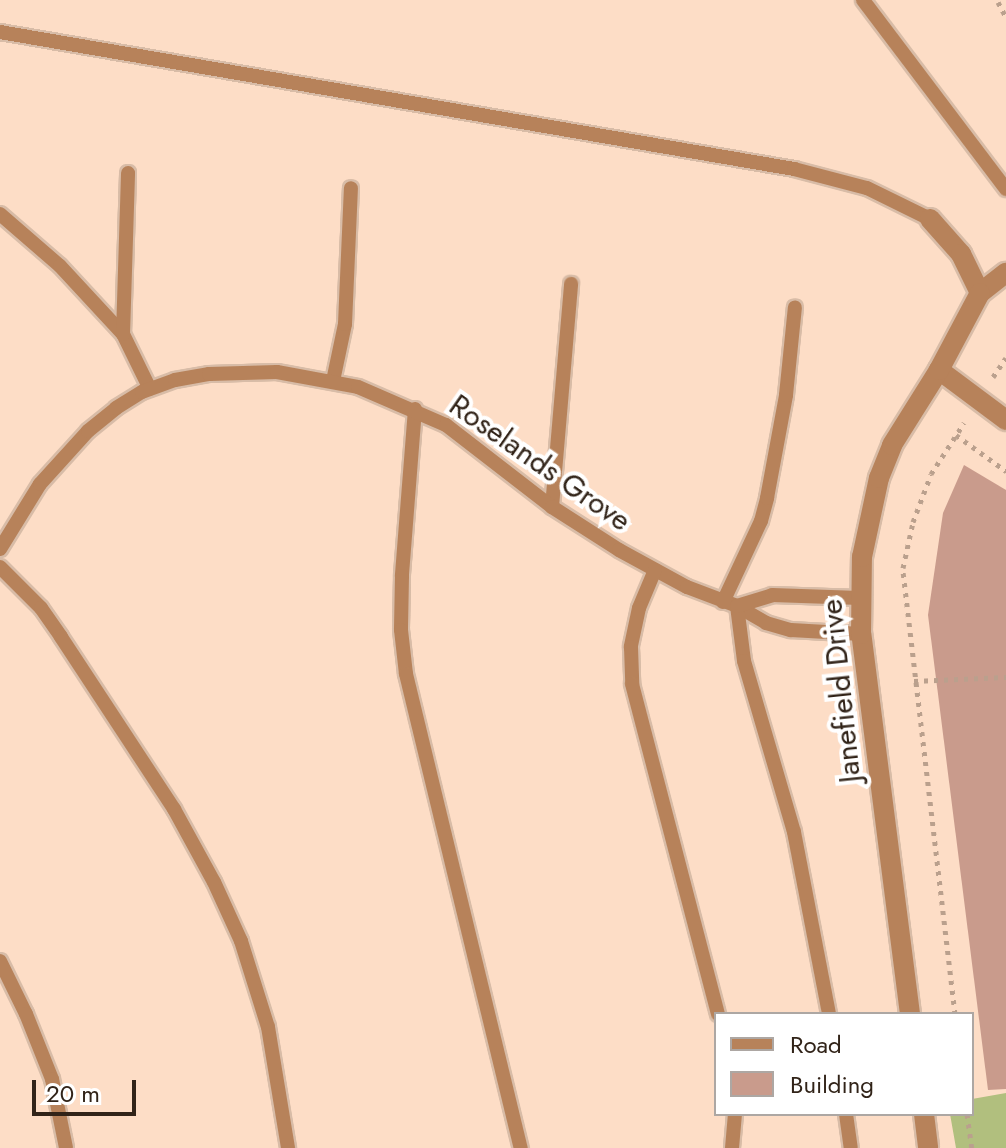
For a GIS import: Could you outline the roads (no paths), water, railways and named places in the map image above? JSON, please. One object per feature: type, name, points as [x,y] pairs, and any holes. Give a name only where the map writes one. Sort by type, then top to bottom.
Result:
[{"type":"street","points":[[930,219],[961,254],[980,293]]},
{"type":"street","name":"Janefield Drive","points":[[910,1012],[861,634],[862,557],[879,478],[892,445],[939,370],[980,293],[1006,273]]},
{"type":"street","points":[[939,370],[1006,420]]},
{"type":"street","points":[[924,1116],[928,1148]]},
{"type":"lane","points":[[863,0],[1006,189]]},
{"type":"lane","points":[[0,32],[794,169],[867,188],[930,219]]},
{"type":"lane","points":[[123,334],[128,173]]},
{"type":"lane","points":[[333,381],[345,324],[351,188]]},
{"type":"lane","points":[[0,214],[60,266],[123,334],[150,389]]},
{"type":"lane","points":[[552,507],[571,284]]},
{"type":"lane","points":[[795,307],[786,395],[767,498],[730,604],[794,832],[829,1012]]},
{"type":"lane","name":"Roselands Grove","points":[[0,549],[40,484],[88,431],[116,408],[150,389],[209,374],[245,372],[333,381],[415,409],[477,446],[552,507],[655,570],[766,623],[791,630],[861,634]]},
{"type":"lane","points":[[415,409],[402,576],[401,630],[406,674],[521,1148]]},
{"type":"lane","points":[[0,514],[15,522]]},
{"type":"lane","points":[[0,567],[41,608],[61,637],[174,809],[214,882],[241,941],[268,1027],[288,1148]]},
{"type":"lane","points":[[655,570],[639,608],[631,647],[632,684],[717,1012]]},
{"type":"lane","points":[[730,604],[772,595],[860,598]]},
{"type":"lane","points":[[0,961],[48,1069],[66,1148]]},
{"type":"lane","points":[[732,1148],[735,1116]]},
{"type":"lane","points":[[846,1116],[851,1148]]}]
